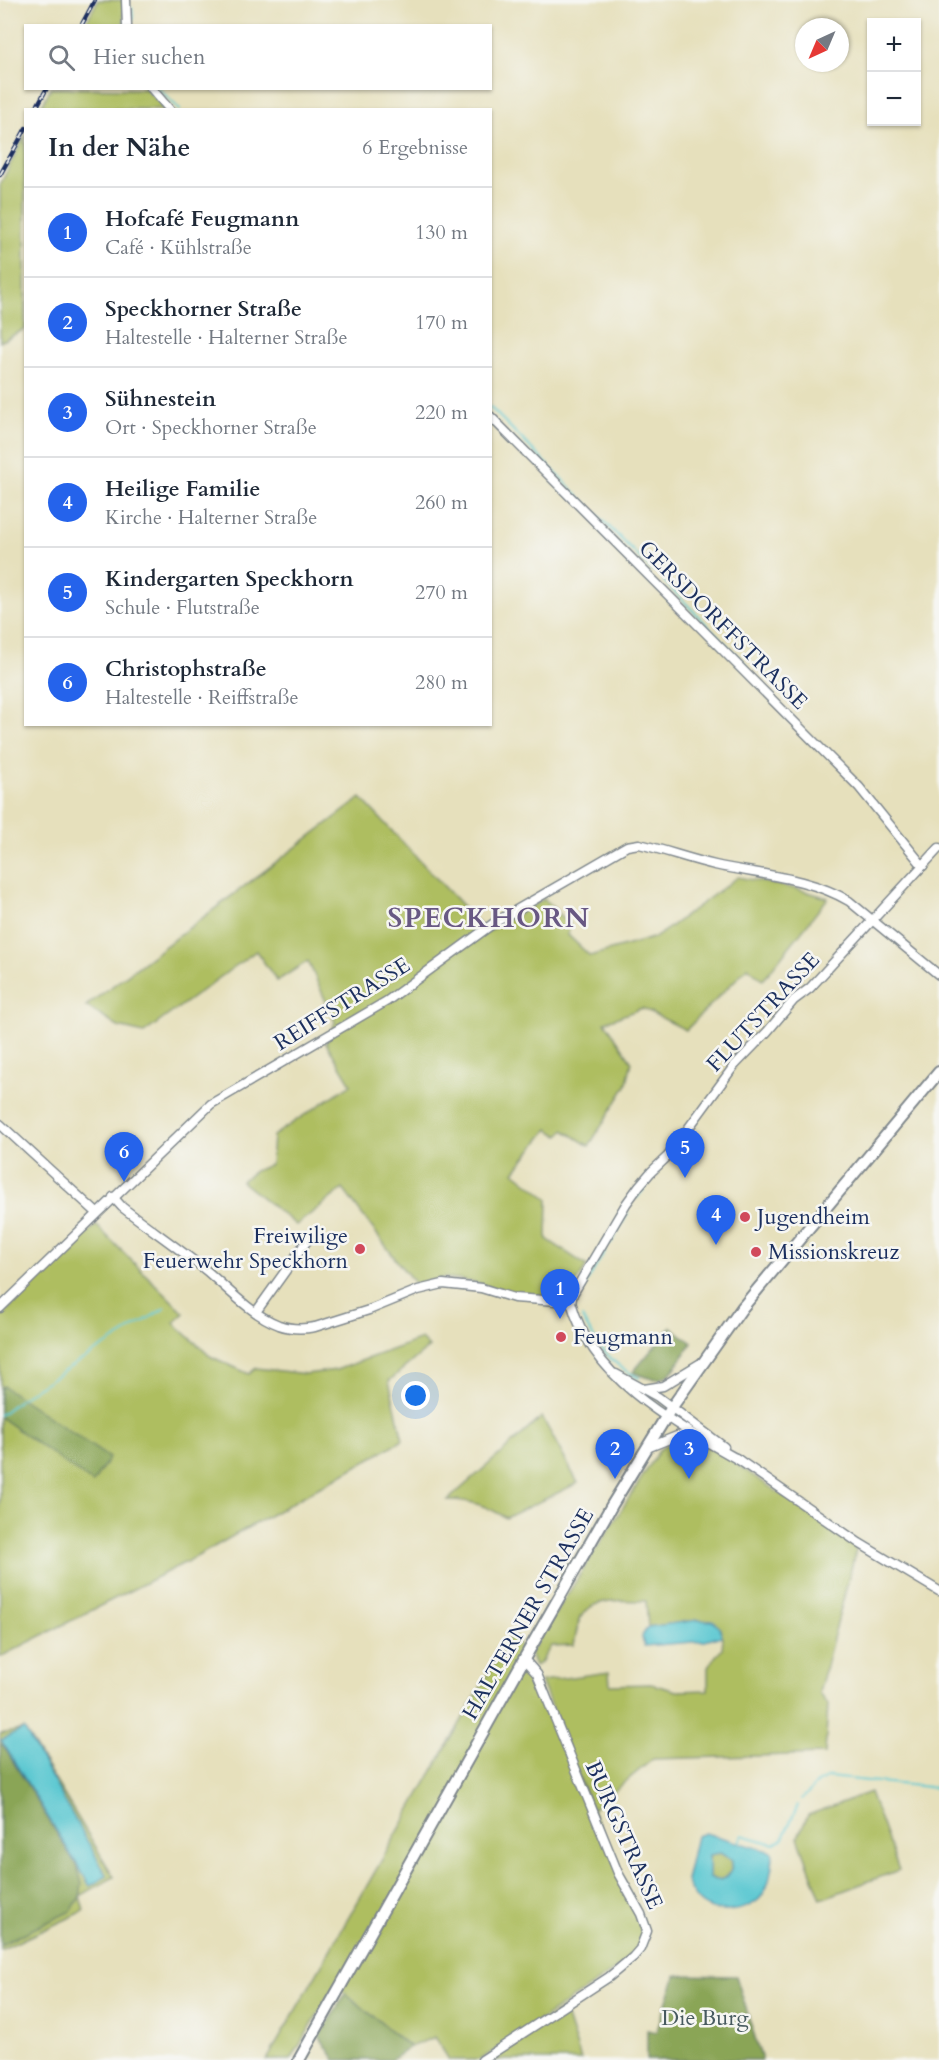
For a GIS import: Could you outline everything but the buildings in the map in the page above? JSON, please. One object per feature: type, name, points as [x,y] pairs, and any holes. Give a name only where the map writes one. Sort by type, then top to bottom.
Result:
[{"type":"main road","name":"HALTERNER STRASSE","points":[[299,2060],[524,1659],[672,1407],[701,1363],[785,1255],[939,1072]]},
{"type":"street","points":[[126,0],[127,24]]},
{"type":"street","points":[[152,90],[168,108]]},
{"type":"street","name":"GERSDORFFSTRASSE","points":[[492,418],[859,787],[923,866]]},
{"type":"street","name":"REIFFSTRASSE","points":[[0,1308],[211,1104],[387,1001],[494,923],[627,846],[639,844],[706,862],[817,885],[849,901],[939,975]]},
{"type":"street","name":"FLUTSTRASSE","points":[[571,1302],[573,1294],[626,1204],[651,1172],[668,1156],[734,1066],[794,1000],[810,988],[939,848]]},
{"type":"street","points":[[0,1124],[97,1213]]},
{"type":"street","points":[[113,1197],[122,1208],[191,1259],[224,1288],[256,1312],[281,1326],[315,1328],[369,1310],[418,1290],[443,1284],[481,1287],[514,1298],[571,1302],[586,1337],[622,1383],[665,1418],[739,1460]]},
{"type":"street","points":[[256,1312],[309,1238]]},
{"type":"street","points":[[644,1389],[663,1386],[701,1363]]},
{"type":"street","points":[[613,1372],[672,1407],[739,1460],[859,1543],[939,1591]]},
{"type":"street","points":[[647,1448],[671,1438],[692,1434]]},
{"type":"street","name":"BURGSTRASSE","points":[[482,2060],[615,1972],[640,1948],[647,1931],[641,1914],[618,1873],[537,1674],[524,1659]]},
{"type":"green space","points":[[98,0],[123,0],[124,24],[85,24]]},
{"type":"green space","points":[[50,90],[147,90],[164,108],[40,108]]},
{"type":"green space","points":[[24,137],[24,330],[0,342],[0,185]]},
{"type":"green space","points":[[361,798],[487,932],[544,899],[570,924],[568,935],[590,956],[656,937],[738,877],[828,898],[763,980],[748,967],[686,1030],[642,1008],[605,1022],[632,1062],[626,1086],[589,1146],[564,1130],[559,1136],[548,1129],[514,1172],[548,1199],[547,1239],[587,1266],[568,1295],[563,1297],[509,1294],[458,1279],[443,1278],[416,1284],[343,1189],[296,1225],[241,1181],[271,1164],[273,1136],[351,1084],[326,1043],[335,1022],[308,961],[277,981],[256,951],[144,1033],[118,1027],[86,1006]]},
{"type":"green space","points":[[96,1225],[184,1313],[174,1323],[210,1356],[249,1374],[256,1368],[306,1374],[336,1370],[421,1339],[429,1347],[389,1381],[403,1440],[196,1557],[0,1657],[0,1317]]},
{"type":"green space","points":[[671,1327],[692,1343],[674,1369],[663,1378],[655,1379],[633,1372]]},
{"type":"green space","points":[[3,1386],[109,1458],[93,1483],[0,1417],[0,1390]]},
{"type":"green space","points":[[542,1417],[578,1483],[506,1518],[478,1504],[448,1500]]},
{"type":"green space","points":[[695,1439],[726,1457],[857,1546],[819,1693],[828,1704],[825,1754],[653,1759],[592,1809],[541,1681],[609,1672],[610,1685],[651,1684],[677,1691],[708,1690],[708,1666],[722,1648],[723,1638],[719,1627],[698,1620],[648,1627],[646,1601],[604,1602],[589,1608],[583,1614],[574,1645],[551,1646],[541,1662],[535,1666],[530,1653],[660,1449],[674,1440]]},
{"type":"green space","points":[[513,1631],[646,1932],[644,1939],[624,1964],[480,2060],[449,2060],[435,2037],[410,2047],[335,1985],[291,2060],[267,2060]]},
{"type":"green space","points":[[24,1729],[114,1877],[80,1896],[84,1911],[0,1950],[0,1945],[34,1928],[77,1866],[4,1745],[0,1745],[0,1734]]},
{"type":"green space","points":[[0,1745],[3,1745],[77,1866],[82,1884],[80,1897],[71,1911],[0,1945]]},
{"type":"green space","points":[[870,1792],[899,1870],[821,1899],[798,1837],[808,1815]]},
{"type":"green space","points":[[720,1853],[732,1860],[731,1870],[723,1879],[714,1880],[709,1878],[709,1854]]},
{"type":"green space","name":"Die Burg","points":[[676,1975],[736,1976],[762,2060],[647,2060],[647,2030],[656,2032]]},
{"type":"green space","points":[[346,1993],[410,2047],[391,2060],[335,2060],[319,2036]]},
{"type":"green space","points":[[564,2008],[581,2060],[485,2060]]},
{"type":"water","points":[[698,1620],[713,1621],[719,1627],[722,1636],[705,1641],[644,1646],[642,1636],[648,1627]]},
{"type":"water","points":[[24,1729],[107,1876],[90,1886],[1,1740]]},
{"type":"water","points":[[705,1833],[772,1852],[773,1859],[766,1890],[757,1901],[745,1908],[730,1911],[715,1910],[699,1902],[686,1881],[696,1836]],"holes":[[[720,1853],[732,1860],[731,1870],[726,1877],[719,1880],[709,1878],[709,1855]]]},
{"type":"waterway","points":[[132,8],[133,19]]},
{"type":"waterway","points":[[160,90],[178,108]]},
{"type":"waterway","points":[[492,409],[653,571]]},
{"type":"waterway","points":[[664,581],[747,666]]},
{"type":"waterway","points":[[637,1198],[646,1186]]},
{"type":"waterway","points":[[610,1244],[628,1213]]},
{"type":"waterway","points":[[582,1290],[605,1251]]},
{"type":"waterway","points":[[0,1415],[27,1394],[165,1308]]},
{"type":"waterway","points":[[582,1317],[605,1353],[629,1373],[639,1378]]},
{"type":"waterway","points":[[802,1799],[819,1782],[828,1777],[939,1788]]},
{"type":"waterway","points":[[739,1842],[742,1835],[774,1844],[782,1840],[798,1805]]},
{"type":"railway","points":[[82,24],[95,0]]},
{"type":"railway","points":[[36,108],[46,90]]},
{"type":"railway","points":[[0,175],[24,132]]},
{"type":"place","name":"Kindergarten Speckhorn","points":[[685,1178]]},
{"type":"place","name":"Christophstraße","points":[[124,1182]]},
{"type":"place","name":"Jugendheim","points":[[745,1217]]},
{"type":"place","name":"Heilige Familie","points":[[716,1245]]},
{"type":"place","name":"Freiwilige Feuerwehr Speckhorn","points":[[360,1249]]},
{"type":"place","name":"Missionskreuz","points":[[756,1252]]},
{"type":"place","name":"Hofcafé Feugmann","points":[[560,1319]]},
{"type":"place","name":"Feugmann","points":[[561,1337]]},
{"type":"place","name":"Speckhorner Straße","points":[[615,1479]]},
{"type":"place","name":"Sühnestein","points":[[689,1479]]},
{"type":"district","name":"SPECKHORN","points":[[489,918]]}]
